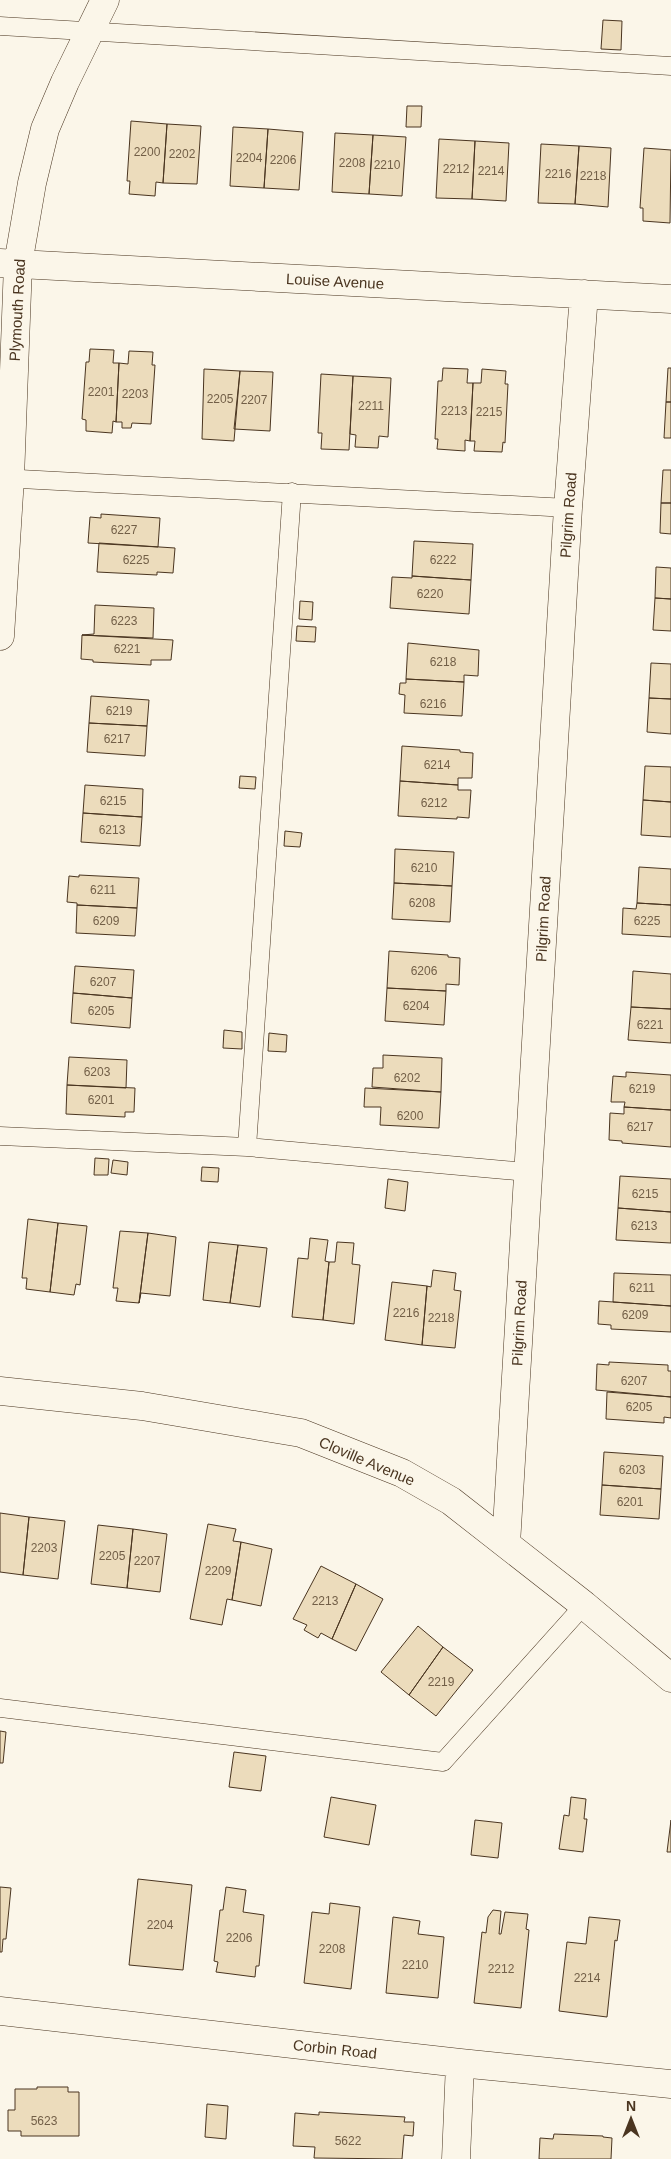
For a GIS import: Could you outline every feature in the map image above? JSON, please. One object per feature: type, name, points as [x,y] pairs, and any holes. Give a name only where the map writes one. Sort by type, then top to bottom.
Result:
[{"type":"street","name":"Plymouth Road","points":[[0,636],[9,264],[46,129],[65,82],[105,0]]},
{"type":"street","name":"Louise Avenue","points":[[9,264],[671,299]]},
{"type":"street","name":"Pilgrim Road","points":[[506,1544],[568,508],[584,294]]},
{"type":"street","name":"Cloville Avenue","points":[[0,1391],[142,1406],[301,1433],[402,1473],[451,1501],[584,1605],[671,1678]]},
{"type":"street","name":"Corbin Road","points":[[0,2011],[460,2063],[671,2084]]},
{"type":"street","points":[[456,2159],[460,2063]]},
{"type":"lane","points":[[0,26],[671,66]]},
{"type":"lane","points":[[5,478],[568,508]]},
{"type":"lane","points":[[247,1147],[292,492]]},
{"type":"lane","points":[[0,1136],[247,1147],[527,1172]]},
{"type":"lane","points":[[0,1708],[443,1762],[584,1605]]},
{"type":"building","points":[[603,20],[622,21],[621,50],[601,49]]},
{"type":"building","points":[[407,106],[422,106],[421,127],[406,127]]},
{"type":"building","points":[[131,121],[167,124],[163,183],[156,182],[155,196],[129,194],[130,181],[127,181]]},
{"type":"building","points":[[167,124],[201,126],[197,184],[163,183]]},
{"type":"building","points":[[233,127],[268,129],[264,188],[230,186]]},
{"type":"building","points":[[268,129],[303,132],[299,190],[264,188]]},
{"type":"building","points":[[335,133],[373,135],[369,194],[332,192]]},
{"type":"building","points":[[373,135],[406,137],[402,196],[369,194]]},
{"type":"building","points":[[439,139],[475,141],[472,199],[436,198]]},
{"type":"building","points":[[475,141],[509,143],[506,201],[472,199]]},
{"type":"building","points":[[541,144],[579,146],[575,204],[538,203]]},
{"type":"building","points":[[579,146],[611,148],[608,207],[575,204]]},
{"type":"building","points":[[644,148],[671,150],[670,223],[643,221],[643,208],[640,208]]},
{"type":"building","points":[[90,349],[114,350],[113,363],[119,363],[116,422],[113,421],[112,433],[86,431],[86,420],[82,419],[86,362],[89,362]]},
{"type":"building","points":[[129,351],[153,352],[152,365],[155,365],[151,424],[132,423],[131,428],[122,428],[122,422],[116,422],[119,363],[128,364]]},
{"type":"building","points":[[443,368],[468,369],[467,383],[473,383],[470,441],[465,440],[465,451],[437,449],[438,439],[435,439],[438,381],[442,381]]},
{"type":"building","points":[[668,368],[671,368],[671,402],[666,402]]},
{"type":"building","points":[[204,369],[240,371],[234,441],[202,439]]},
{"type":"building","points":[[482,369],[506,371],[505,384],[508,384],[505,443],[503,442],[502,452],[474,451],[475,441],[470,441],[473,383],[481,383]]},
{"type":"building","points":[[240,371],[273,372],[270,431],[234,429]]},
{"type":"building","points":[[321,374],[353,376],[349,450],[321,449],[322,433],[318,433]]},
{"type":"building","points":[[353,376],[391,378],[388,437],[379,436],[378,448],[355,447],[356,435],[350,434]]},
{"type":"building","points":[[666,402],[671,402],[671,438],[664,438]]},
{"type":"building","points":[[663,470],[671,470],[671,503],[661,503]]},
{"type":"building","points":[[661,503],[671,503],[671,534],[660,533]]},
{"type":"building","points":[[101,514],[160,518],[158,547],[88,543],[90,517],[101,518]]},
{"type":"building","points":[[414,541],[473,544],[471,580],[412,576]]},
{"type":"building","points":[[99,543],[175,548],[173,573],[157,572],[157,575],[97,572]]},
{"type":"building","points":[[656,567],[671,568],[671,599],[655,598]]},
{"type":"building","points":[[412,576],[471,580],[469,614],[390,608],[392,577],[412,578]]},
{"type":"building","points":[[655,598],[671,599],[671,631],[653,630]]},
{"type":"building","points":[[300,601],[313,602],[312,620],[299,619]]},
{"type":"building","points":[[95,605],[154,608],[153,638],[82,635],[94,634]]},
{"type":"building","points":[[297,626],[316,627],[315,642],[296,641]]},
{"type":"building","points":[[82,635],[173,640],[171,660],[151,660],[151,665],[93,662],[93,660],[81,659]]},
{"type":"building","points":[[408,643],[479,650],[478,676],[464,675],[464,682],[406,679]]},
{"type":"building","points":[[651,663],[671,664],[671,699],[649,698]]},
{"type":"building","points":[[406,679],[464,682],[462,716],[404,713],[405,695],[399,694],[400,683],[406,683]]},
{"type":"building","points":[[91,696],[149,700],[147,726],[89,723]]},
{"type":"building","points":[[649,698],[671,699],[671,734],[647,732]]},
{"type":"building","points":[[89,723],[147,726],[145,756],[87,752]]},
{"type":"building","points":[[402,746],[460,750],[460,752],[473,753],[472,778],[458,778],[458,785],[400,781]]},
{"type":"building","points":[[645,766],[671,767],[671,802],[643,800]]},
{"type":"building","points":[[240,776],[256,777],[255,789],[239,788]]},
{"type":"building","points":[[400,781],[458,785],[458,790],[471,790],[469,818],[398,816]]},
{"type":"building","points":[[85,785],[143,789],[142,817],[83,813]]},
{"type":"building","points":[[643,800],[671,802],[671,837],[641,835]]},
{"type":"building","points":[[83,813],[142,817],[140,846],[81,842]]},
{"type":"building","points":[[285,831],[302,833],[300,847],[284,846]]},
{"type":"building","points":[[395,849],[454,852],[452,886],[394,883]]},
{"type":"building","points":[[639,867],[671,869],[671,905],[637,903]]},
{"type":"building","points":[[79,875],[139,878],[137,908],[77,905],[77,903],[67,902],[69,876],[79,877]]},
{"type":"building","points":[[394,883],[452,886],[450,922],[392,919]]},
{"type":"building","points":[[637,903],[671,905],[671,937],[622,934],[623,908],[636,909]]},
{"type":"building","points":[[77,905],[137,908],[135,936],[76,933]]},
{"type":"building","points":[[389,951],[448,955],[448,957],[460,958],[459,985],[446,984],[446,991],[387,988]]},
{"type":"building","points":[[75,966],[134,970],[132,998],[73,993]]},
{"type":"building","points":[[633,971],[671,974],[671,1009],[631,1007]]},
{"type":"building","points":[[387,988],[446,991],[444,1025],[385,1021]]},
{"type":"building","points":[[73,993],[132,998],[130,1028],[71,1023]]},
{"type":"building","points":[[631,1007],[671,1009],[671,1043],[628,1040]]},
{"type":"building","points":[[224,1030],[242,1032],[242,1049],[223,1048]]},
{"type":"building","points":[[269,1033],[287,1035],[286,1052],[268,1051]]},
{"type":"building","points":[[383,1055],[442,1058],[441,1092],[372,1087],[373,1068],[383,1068]]},
{"type":"building","points":[[69,1057],[127,1060],[126,1088],[67,1085]]},
{"type":"building","points":[[626,1072],[671,1075],[671,1110],[624,1107],[625,1102],[611,1102],[613,1076],[626,1077]]},
{"type":"building","points":[[67,1085],[135,1088],[134,1112],[125,1112],[125,1117],[66,1114]]},
{"type":"building","points":[[365,1088],[441,1092],[439,1128],[380,1125],[381,1107],[364,1107]]},
{"type":"building","points":[[624,1107],[671,1110],[671,1147],[622,1143],[622,1141],[609,1140],[610,1113],[624,1114]]},
{"type":"building","points":[[95,1158],[109,1159],[108,1175],[94,1175]]},
{"type":"building","points":[[113,1160],[128,1162],[127,1175],[111,1173]]},
{"type":"building","points":[[202,1167],[219,1168],[218,1182],[201,1181]]},
{"type":"building","points":[[620,1176],[671,1179],[671,1212],[618,1208]]},
{"type":"building","points":[[388,1179],[408,1182],[405,1211],[385,1208]]},
{"type":"building","points":[[618,1208],[671,1212],[671,1243],[616,1240]]},
{"type":"building","points":[[28,1219],[58,1223],[50,1292],[26,1289],[27,1278],[22,1278]]},
{"type":"building","points":[[58,1223],[87,1226],[80,1285],[76,1284],[74,1295],[50,1292]]},
{"type":"building","points":[[120,1231],[148,1233],[139,1303],[116,1301],[118,1288],[113,1288]]},
{"type":"building","points":[[148,1233],[176,1237],[170,1296],[141,1293],[139,1303]]},
{"type":"building","points":[[310,1238],[328,1240],[325,1261],[329,1262],[323,1320],[292,1317],[298,1258],[308,1259]]},
{"type":"building","points":[[209,1242],[238,1245],[230,1303],[203,1300]]},
{"type":"building","points":[[337,1242],[354,1243],[352,1264],[360,1265],[354,1324],[323,1320],[329,1262],[335,1262]]},
{"type":"building","points":[[238,1245],[267,1248],[260,1307],[230,1303]]},
{"type":"building","points":[[433,1270],[456,1273],[454,1290],[461,1291],[455,1348],[422,1345],[427,1286],[431,1287]]},
{"type":"building","points":[[614,1273],[671,1275],[671,1306],[613,1302]]},
{"type":"building","points":[[392,1282],[427,1286],[422,1345],[385,1340]]},
{"type":"building","points":[[599,1301],[671,1306],[671,1332],[611,1329],[611,1325],[598,1324]]},
{"type":"building","points":[[609,1362],[668,1365],[668,1371],[671,1371],[671,1397],[596,1390],[597,1364],[609,1365]]},
{"type":"building","points":[[607,1392],[671,1397],[671,1418],[664,1417],[664,1423],[606,1419]]},
{"type":"building","points":[[604,1452],[663,1456],[661,1489],[602,1485]]},
{"type":"building","points":[[602,1485],[661,1489],[659,1519],[600,1515]]},
{"type":"building","points":[[0,1513],[29,1517],[23,1575],[0,1572]]},
{"type":"building","points":[[29,1517],[65,1521],[58,1579],[23,1575]]},
{"type":"building","points":[[208,1524],[236,1529],[233,1541],[241,1542],[232,1600],[227,1599],[222,1625],[190,1619]]},
{"type":"building","points":[[98,1525],[133,1529],[127,1588],[91,1584]]},
{"type":"building","points":[[133,1529],[167,1534],[160,1592],[127,1588]]},
{"type":"building","points":[[241,1542],[272,1549],[261,1606],[232,1600]]},
{"type":"building","points":[[321,1566],[356,1584],[332,1639],[321,1633],[318,1638],[304,1630],[307,1625],[293,1619]]},
{"type":"building","points":[[356,1584],[383,1599],[356,1651],[332,1639]]},
{"type":"building","points":[[418,1626],[443,1647],[409,1695],[381,1672]]},
{"type":"building","points":[[443,1647],[473,1670],[436,1716],[409,1695]]},
{"type":"building","points":[[0,1731],[6,1732],[3,1763],[0,1763]]},
{"type":"building","points":[[234,1752],[266,1756],[261,1791],[229,1787]]},
{"type":"building","points":[[331,1797],[376,1805],[369,1845],[324,1837]]},
{"type":"building","points":[[571,1797],[586,1799],[584,1819],[587,1819],[583,1852],[559,1849],[564,1815],[569,1816]]},
{"type":"building","points":[[475,1820],[502,1823],[498,1858],[471,1855]]},
{"type":"building","points":[[671,1820],[671,1852],[667,1852]]},
{"type":"building","points":[[138,1879],[192,1885],[183,1970],[129,1965]]},
{"type":"building","points":[[0,1887],[11,1888],[6,1939],[3,1939],[2,1952],[0,1952]]},
{"type":"building","points":[[226,1887],[246,1890],[243,1912],[264,1915],[259,1966],[256,1966],[255,1977],[216,1972],[218,1962],[214,1961],[220,1910],[223,1910]]},
{"type":"building","points":[[330,1903],[360,1907],[351,1989],[304,1983],[312,1912],[329,1914]]},
{"type":"building","points":[[493,1910],[501,1911],[499,1934],[501,1934],[505,1912],[528,1914],[526,1929],[529,1930],[521,2008],[474,2003],[482,1932],[486,1933],[488,1917]]},
{"type":"building","points":[[393,1917],[420,1921],[418,1934],[444,1937],[438,1998],[386,1993]]},
{"type":"building","points":[[589,1917],[620,1920],[617,1941],[615,1940],[607,2017],[559,2011],[567,1942],[586,1944]]},
{"type":"building","points":[[37,2087],[68,2087],[68,2092],[79,2092],[79,2136],[21,2136],[21,2131],[8,2131],[8,2110],[15,2110],[15,2089],[37,2089]]},
{"type":"building","points":[[207,2104],[228,2106],[226,2139],[205,2137]]},
{"type":"building","points":[[319,2112],[405,2117],[404,2122],[414,2122],[413,2136],[404,2135],[402,2159],[314,2158],[315,2147],[293,2146],[295,2113],[319,2115]]},
{"type":"building","points":[[554,2134],[612,2138],[611,2159],[539,2159],[540,2138],[553,2139]]}]
